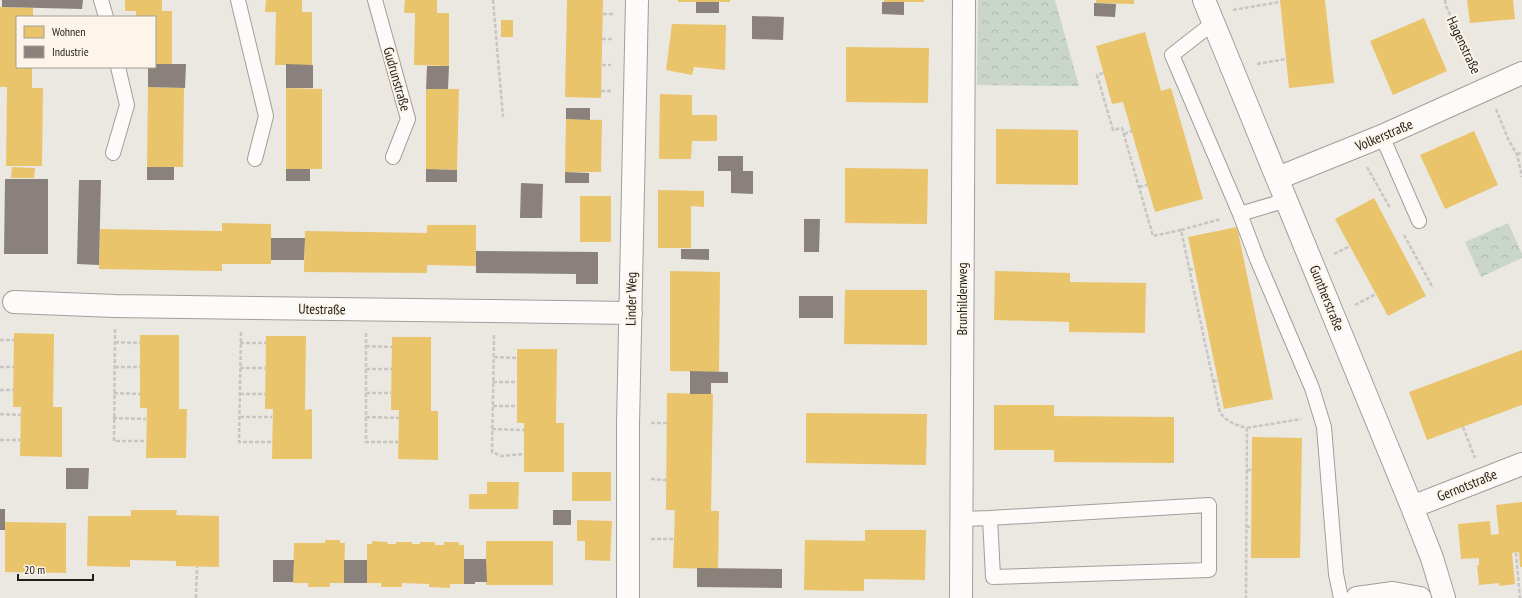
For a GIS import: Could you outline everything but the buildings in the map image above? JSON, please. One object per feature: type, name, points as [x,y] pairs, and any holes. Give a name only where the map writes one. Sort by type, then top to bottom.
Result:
[{"type":"street","name":"Linder Weg","points":[[628,598],[628,432],[637,0]]},
{"type":"street","name":"Brunhildenweg","points":[[961,598],[964,0]]},
{"type":"street","name":"Guntherstraße","points":[[1209,12],[1412,507],[1432,558],[1444,598]]},
{"type":"street","name":"Volkerstraße","points":[[1278,178],[1382,136],[1522,73]]},
{"type":"street","name":"Utestraße","points":[[14,302],[115,306],[631,313]]},
{"type":"street","name":"Gernotstraße","points":[[1412,507],[1522,464]]},
{"type":"street","points":[[1357,598],[1393,594],[1420,598]]},
{"type":"lane","points":[[102,0],[106,16]]},
{"type":"lane","points":[[238,0],[266,116],[255,159]]},
{"type":"lane","name":"Gudrunstraße","points":[[375,0],[408,120],[393,157]]},
{"type":"lane","points":[[1209,12],[1172,55],[1240,214],[1257,259],[1312,388],[1321,415],[1324,427],[1336,574],[1341,598]]},
{"type":"lane","points":[[113,153],[128,105],[118,68]]},
{"type":"lane","points":[[1382,136],[1419,222]]},
{"type":"lane","points":[[1240,214],[1287,200]]},
{"type":"lane","points":[[961,519],[1209,505],[1210,570],[993,577],[990,518]]},
{"type":"path","points":[[493,0],[503,117]]},
{"type":"path","name":"Hagenstraße","points":[[1445,0],[1446,6],[1486,89]]},
{"type":"path","points":[[1209,12],[1280,2]]},
{"type":"path","points":[[1232,68],[1286,59]]},
{"type":"path","points":[[1103,73],[1097,75],[1113,130],[1122,128],[1153,236],[1240,214]]},
{"type":"path","points":[[1486,89],[1509,141],[1517,154],[1522,177]]},
{"type":"path","points":[[1124,134],[1132,131]]},
{"type":"path","points":[[1517,154],[1522,154]]},
{"type":"path","points":[[1139,187],[1147,185]]},
{"type":"path","points":[[1181,230],[1220,413],[1227,421],[1234,425],[1247,428],[1321,415]]},
{"type":"path","points":[[1189,270],[1195,269]]},
{"type":"path","points":[[115,306],[114,441],[146,441]]},
{"type":"path","points":[[242,308],[240,343],[239,442],[272,442]]},
{"type":"path","points":[[366,310],[366,442],[398,442]]},
{"type":"path","points":[[495,311],[492,452],[501,456],[524,454]]},
{"type":"path","points":[[1201,325],[1207,324]]},
{"type":"path","points":[[0,340],[14,340]]},
{"type":"path","points":[[115,342],[140,343]]},
{"type":"path","points":[[240,343],[266,343]]},
{"type":"path","points":[[366,346],[392,347]]},
{"type":"path","points":[[494,357],[517,358]]},
{"type":"path","points":[[0,367],[14,367]]},
{"type":"path","points":[[114,367],[140,367]]},
{"type":"path","points":[[240,368],[265,368]]},
{"type":"path","points":[[366,369],[392,369]]},
{"type":"path","points":[[1213,382],[1218,380]]},
{"type":"path","points":[[493,382],[517,382]]},
{"type":"path","points":[[0,390],[14,390]]},
{"type":"path","points":[[114,393],[140,394]]},
{"type":"path","points":[[366,393],[391,393]]},
{"type":"path","points":[[240,394],[265,394]]},
{"type":"path","points":[[493,406],[517,406]]},
{"type":"path","points":[[0,414],[21,415]]},
{"type":"path","points":[[240,417],[272,417]]},
{"type":"path","points":[[366,417],[399,418]]},
{"type":"path","points":[[113,418],[146,419]]},
{"type":"path","points":[[1463,427],[1483,479]]},
{"type":"path","points":[[1246,598],[1247,428]]},
{"type":"path","points":[[492,429],[524,430]]},
{"type":"path","points":[[0,440],[20,440]]},
{"type":"path","points":[[1246,470],[1252,470]]},
{"type":"path","points":[[1246,527],[1251,527]]},
{"type":"path","points":[[1516,553],[1520,598]]},
{"type":"path","points":[[196,598],[197,567]]},
{"type":"green space","points":[[978,0],[1055,0],[1079,86],[977,85]]},
{"type":"green space","points":[[1508,223],[1522,254],[1522,258],[1481,277],[1465,242]]}]
